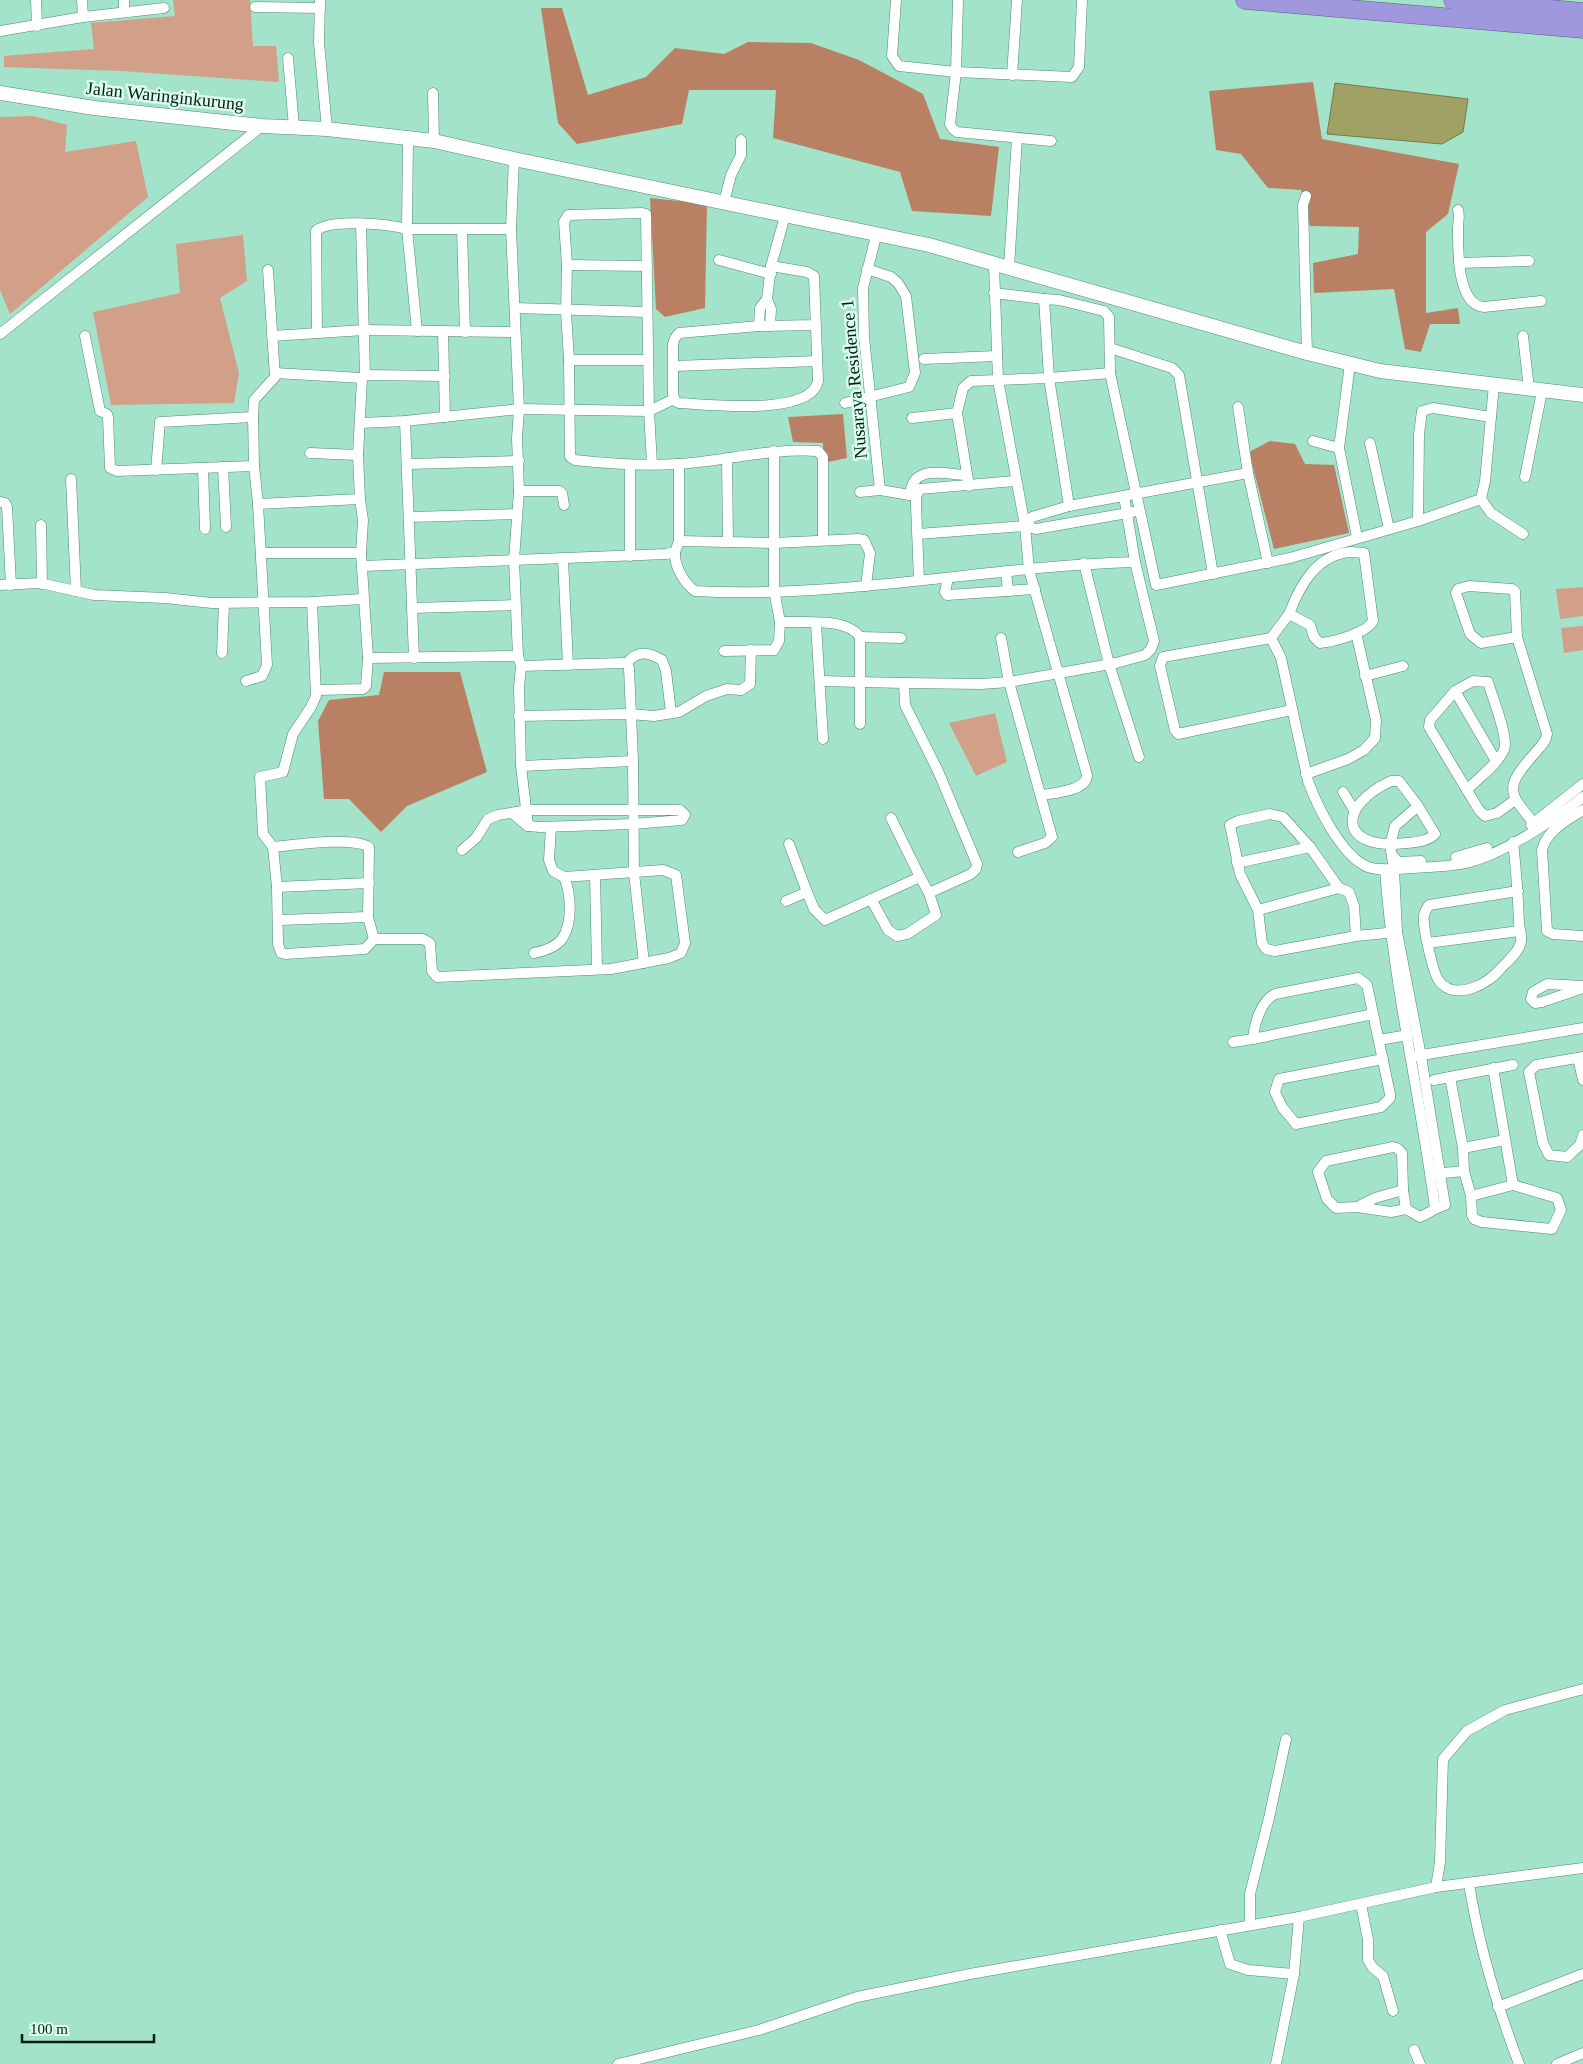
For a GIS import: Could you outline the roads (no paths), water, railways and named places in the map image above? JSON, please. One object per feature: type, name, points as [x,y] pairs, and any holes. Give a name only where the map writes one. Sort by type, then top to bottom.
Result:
[{"type":"highway","points":[[1246,0],[1357,5],[1583,29]]},
{"type":"highway","points":[[1453,0],[1583,12]]},
{"type":"street","points":[[36,0],[37,26]]},
{"type":"street","points":[[82,0],[83,17]]},
{"type":"street","points":[[124,0],[124,12]]},
{"type":"street","points":[[896,0],[892,56],[895,63],[904,68],[1012,76],[1072,77],[1079,67],[1082,0]]},
{"type":"street","points":[[958,0],[956,72],[950,124],[953,129],[958,132],[1051,141]]},
{"type":"street","points":[[1012,76],[1017,0]]},
{"type":"street","points":[[255,7],[320,4],[319,43],[327,129]]},
{"type":"street","points":[[0,31],[83,17],[164,8]]},
{"type":"street","points":[[288,58],[294,127]]},
{"type":"street","name":"Jalan Waringinkurung","points":[[0,93],[94,108],[262,126],[327,129],[434,140],[514,159],[724,202],[876,236],[929,245],[1350,364],[1404,375],[1583,395]]},
{"type":"street","points":[[433,93],[434,140]]},
{"type":"street","points":[[0,334],[262,126]]},
{"type":"street","points":[[408,138],[407,229],[417,331]]},
{"type":"street","points":[[1009,268],[1017,138]]},
{"type":"street","points":[[724,202],[731,175],[741,155],[741,140]]},
{"type":"street","points":[[514,159],[511,229],[519,409],[519,491],[514,560],[519,661],[519,716],[528,826]]},
{"type":"street","points":[[1306,196],[1303,205],[1307,353]]},
{"type":"street","points":[[1458,210],[1459,263],[1467,298],[1476,306],[1541,301]]},
{"type":"street","points":[[652,464],[649,411],[646,216],[642,213],[568,215],[564,222],[568,266],[566,312],[569,360],[569,452],[572,459],[630,466],[679,464],[774,451],[817,451],[823,456],[823,539]]},
{"type":"street","points":[[758,326],[760,308],[766,299],[771,270],[785,216]]},
{"type":"street","points":[[317,333],[316,231],[326,225],[386,225],[407,229],[511,229]]},
{"type":"street","points":[[317,690],[365,689],[368,658],[362,599],[363,566],[361,552],[364,527],[360,499],[358,455],[364,377],[362,225]]},
{"type":"street","points":[[462,230],[465,332]]},
{"type":"street","name":"Nusaraya Residence 1","points":[[876,236],[863,288],[864,337],[880,490]]},
{"type":"street","points":[[674,399],[679,403],[747,407],[783,403],[805,396],[814,390],[818,381],[814,276],[807,272],[771,270],[719,260]]},
{"type":"street","points":[[1459,263],[1529,261]]},
{"type":"street","points":[[994,264],[998,380],[1015,481],[1025,526],[1028,570],[1085,766],[1087,779],[1080,786],[1042,795]]},
{"type":"street","points":[[568,266],[647,266]]},
{"type":"street","points":[[246,681],[262,676],[267,666],[258,504],[254,466],[253,417],[254,400],[272,380],[275,373],[268,270]]},
{"type":"street","points":[[845,403],[909,387],[915,373],[908,302],[903,291],[890,277],[868,270]]},
{"type":"street","points":[[994,293],[1059,300],[1104,311],[1108,317],[1110,373],[1156,585]]},
{"type":"street","points":[[766,299],[771,309],[770,326]]},
{"type":"street","points":[[1044,299],[1049,378],[1069,506]]},
{"type":"street","points":[[514,308],[566,312],[648,312]]},
{"type":"street","points":[[674,399],[674,341],[680,333],[758,326],[815,325]]},
{"type":"street","points":[[272,336],[364,330],[515,332]]},
{"type":"street","points":[[443,331],[445,417]]},
{"type":"street","points":[[85,336],[100,411],[107,414],[108,418],[110,468],[117,471],[254,466]]},
{"type":"street","points":[[1523,336],[1535,390],[1525,477]]},
{"type":"street","points":[[1110,348],[1172,368],[1177,372],[1213,574]]},
{"type":"street","points":[[924,359],[997,356]]},
{"type":"street","points":[[569,360],[648,360]]},
{"type":"street","points":[[674,366],[817,361]]},
{"type":"street","points":[[1350,364],[1339,448],[1357,537]]},
{"type":"street","points":[[275,373],[364,377],[445,376]]},
{"type":"street","points":[[969,486],[957,413],[966,383],[1110,373]]},
{"type":"street","points":[[1481,499],[1486,481],[1494,385]]},
{"type":"street","points":[[360,422],[445,417],[519,409],[649,411],[674,399]]},
{"type":"street","points":[[1238,407],[1248,473],[1268,563]]},
{"type":"street","points":[[1418,521],[1419,434],[1422,411],[1433,408],[1491,417]]},
{"type":"street","points":[[912,418],[957,413]]},
{"type":"street","points":[[156,470],[160,422],[253,417]]},
{"type":"street","points":[[405,420],[414,658]]},
{"type":"street","points":[[1313,441],[1339,448]]},
{"type":"street","points":[[1370,443],[1389,528]]},
{"type":"street","points":[[724,651],[774,650],[777,647],[780,622],[774,590],[774,451]]},
{"type":"street","points":[[310,453],[358,455]]},
{"type":"street","points":[[727,458],[728,541]]},
{"type":"street","points":[[408,464],[519,461]]},
{"type":"street","points":[[679,464],[679,541],[675,552],[676,563],[682,577],[695,591],[734,593],[866,586],[1084,563],[1136,562]]},
{"type":"street","points":[[630,466],[630,556]]},
{"type":"street","points":[[223,467],[226,527]]},
{"type":"street","points":[[202,468],[205,529]]},
{"type":"street","points":[[1025,526],[1032,516],[1069,506],[1197,484],[1248,473]]},
{"type":"street","points":[[919,580],[918,534],[911,484],[915,478],[922,474],[967,475]]},
{"type":"street","points":[[71,479],[76,591]]},
{"type":"street","points":[[860,492],[880,490],[913,495],[923,488],[1015,481]]},
{"type":"street","points":[[519,491],[559,491],[562,493],[564,505]]},
{"type":"street","points":[[821,681],[981,684],[1009,682],[1109,664],[1145,655],[1153,646],[1154,641],[1141,588],[1124,496]]},
{"type":"street","points":[[258,504],[360,499]]},
{"type":"street","points":[[1141,588],[1178,579],[1268,563],[1418,521],[1481,499]]},
{"type":"street","points":[[1481,499],[1491,513],[1522,534]]},
{"type":"street","points":[[0,502],[5,503],[7,507],[11,585]]},
{"type":"street","points":[[1088,502],[1093,519]]},
{"type":"street","points":[[918,534],[1025,526],[1036,530],[1139,511]]},
{"type":"street","points":[[410,517],[517,514]]},
{"type":"street","points":[[41,525],[42,584]]},
{"type":"street","points":[[679,541],[693,543],[728,541],[774,543],[823,539],[864,540],[869,546],[870,553],[866,586]]},
{"type":"street","points":[[261,553],[361,552]]},
{"type":"street","points":[[363,566],[630,556],[675,552]]},
{"type":"street","points":[[1271,638],[1288,614],[1310,574],[1324,559],[1340,553],[1364,553],[1374,618],[1368,628],[1329,642],[1320,643],[1314,637],[1310,625],[1288,614]]},
{"type":"street","points":[[563,559],[568,665]]},
{"type":"street","points":[[1084,563],[1109,664],[1139,757]]},
{"type":"street","points":[[1006,571],[1008,592]]},
{"type":"street","points":[[948,578],[945,592],[948,595],[1035,589]]},
{"type":"street","points":[[0,585],[42,584],[116,597],[165,598],[224,604],[362,599]]},
{"type":"street","points":[[1517,637],[1481,643],[1473,637],[1456,593],[1458,589],[1469,586],[1512,588],[1516,595],[1517,637],[1547,734],[1543,744],[1515,777],[1513,784],[1515,800],[1536,825]]},
{"type":"street","points":[[312,602],[317,690],[311,707],[292,734],[283,772],[260,777],[263,834],[272,847],[277,887],[279,949],[284,954],[365,950],[374,939]]},
{"type":"street","points":[[222,653],[224,604]]},
{"type":"street","points":[[412,608],[515,605]]},
{"type":"street","points":[[780,622],[843,624],[860,637],[901,638]]},
{"type":"street","points":[[816,624],[821,681],[823,739]]},
{"type":"street","points":[[1307,778],[1364,750],[1375,738],[1376,720],[1356,633]]},
{"type":"street","points":[[860,637],[860,724]]},
{"type":"street","points":[[1001,638],[1009,682],[1042,795],[1052,837],[1045,843],[1018,852]]},
{"type":"street","points":[[1271,638],[1254,639],[1228,646],[1163,657],[1160,666],[1175,730],[1178,734],[1292,710]]},
{"type":"street","points":[[1271,638],[1281,658],[1307,778],[1314,800],[1331,828],[1357,861],[1368,867],[1386,869],[1469,862],[1513,842],[1536,825],[1583,784]]},
{"type":"street","points":[[519,716],[630,714],[654,716],[679,712],[706,696],[727,689],[741,690],[750,684],[751,650]]},
{"type":"street","points":[[644,963],[634,873],[633,761],[630,676],[627,663],[632,656],[640,653],[662,660],[666,671],[671,713]]},
{"type":"street","points":[[368,658],[519,661],[568,665],[627,663]]},
{"type":"street","points":[[1365,676],[1403,666]]},
{"type":"street","points":[[904,682],[905,705],[938,771],[977,864],[976,869],[971,874],[929,893]]},
{"type":"street","points":[[1467,790],[1496,761],[1504,749],[1505,738],[1488,682],[1473,682],[1455,692],[1428,724],[1467,790],[1485,816],[1497,813],[1515,800]]},
{"type":"street","points":[[1455,692],[1496,761]]},
{"type":"street","points":[[522,766],[633,761]]},
{"type":"street","points":[[1396,780],[1418,806],[1435,834],[1420,842],[1390,849],[1368,842],[1354,830],[1350,818],[1354,810],[1386,783],[1396,780]]},
{"type":"street","points":[[1343,792],[1354,810]]},
{"type":"street","points":[[1572,792],[1581,803]]},
{"type":"street","points":[[1390,849],[1398,862],[1464,857],[1490,847],[1581,803]]},
{"type":"street","points":[[1581,803],[1545,839],[1542,850],[1547,931],[1553,934],[1583,936]]},
{"type":"street","points":[[1416,1056],[1408,1035],[1386,869],[1395,826],[1418,806]]},
{"type":"street","points":[[462,850],[476,838],[490,817],[528,810],[680,810],[685,815],[682,820],[551,827],[528,826],[512,814]]},
{"type":"street","points":[[1356,936],[1353,899],[1349,892],[1339,888],[1310,847],[1283,817],[1278,815],[1233,822],[1229,828],[1240,874],[1258,910],[1262,943],[1269,950],[1393,931]]},
{"type":"street","points":[[871,899],[888,930],[900,936],[935,917],[929,893],[892,818]]},
{"type":"street","points":[[374,939],[427,940],[431,947],[432,971],[437,977],[597,968],[611,969],[674,957],[681,953],[685,943],[676,874],[663,870],[564,876],[553,871],[549,860],[551,827]]},
{"type":"street","points":[[272,847],[329,842],[367,845],[370,848],[368,917],[374,939]]},
{"type":"street","points":[[1513,842],[1518,892],[1519,931],[1521,939],[1519,947],[1487,983],[1472,988],[1449,989],[1441,983],[1436,975],[1428,944],[1424,916],[1430,905],[1518,892]]},
{"type":"street","points":[[789,844],[814,909],[825,920],[920,877]]},
{"type":"street","points":[[1237,863],[1310,847]]},
{"type":"street","points":[[595,875],[597,968]]},
{"type":"street","points":[[534,953],[555,946],[566,930],[568,887],[564,876]]},
{"type":"street","points":[[277,887],[369,883]]},
{"type":"street","points":[[1258,910],[1339,888]]},
{"type":"street","points":[[786,901],[807,892]]},
{"type":"street","points":[[279,920],[368,917]]},
{"type":"street","points":[[1393,931],[1435,1174],[1435,1208],[1428,1214],[1420,1217],[1406,1209],[1391,1212],[1357,1207],[1336,1208],[1327,1199],[1318,1172],[1324,1162],[1395,1147],[1402,1153],[1403,1190],[1406,1209]]},
{"type":"street","points":[[1428,944],[1519,931]]},
{"type":"street","points":[[1254,1039],[1254,1027],[1267,999],[1275,994],[1358,978],[1367,986],[1379,1040],[1391,1096],[1381,1107],[1296,1124],[1282,1107],[1275,1092],[1276,1082],[1280,1078],[1383,1059]]},
{"type":"street","points":[[1233,1042],[1373,1014]]},
{"type":"street","points":[[1416,1056],[1583,1028]]},
{"type":"street","points":[[1379,1040],[1408,1035]]},
{"type":"street","points":[[1583,1080],[1580,1058],[1536,1065],[1530,1072],[1542,1143],[1549,1155],[1567,1157],[1580,1145],[1583,1135]]},
{"type":"street","points":[[1434,1080],[1513,1065]]},
{"type":"street","points":[[1493,1068],[1513,1185]]},
{"type":"street","points":[[1450,1076],[1463,1148],[1464,1171],[1471,1196],[1474,1219],[1482,1222],[1552,1229],[1561,1210],[1557,1198],[1513,1185],[1471,1196]]},
{"type":"street","points":[[1463,1148],[1505,1140]]},
{"type":"street","points":[[1435,1174],[1464,1171]]},
{"type":"street","points":[[1357,1207],[1375,1198],[1403,1190]]},
{"type":"street","points":[[1436,1887],[1440,1862],[1443,1759],[1467,1732],[1497,1714],[1583,1689]]},
{"type":"street","points":[[1250,1925],[1250,1894],[1270,1818],[1286,1739]]},
{"type":"street","points":[[618,2064],[759,2030],[857,1997],[980,1972],[1299,1916],[1436,1887],[1583,1868]]},
{"type":"street","points":[[1469,1884],[1474,1914],[1498,2007],[1519,2064]]},
{"type":"street","points":[[1360,1904],[1368,1940],[1368,1960],[1373,1968],[1383,1976],[1393,2010]]},
{"type":"street","points":[[1276,2064],[1294,1974],[1299,1916]]},
{"type":"street","points":[[1220,1930],[1230,1964],[1248,1970],[1294,1974]]},
{"type":"street","points":[[1498,2007],[1583,1974]]},
{"type":"street","points":[[1414,2050],[1420,2064]]},
{"type":"street","points":[[1557,2064],[1583,2053]]}]
